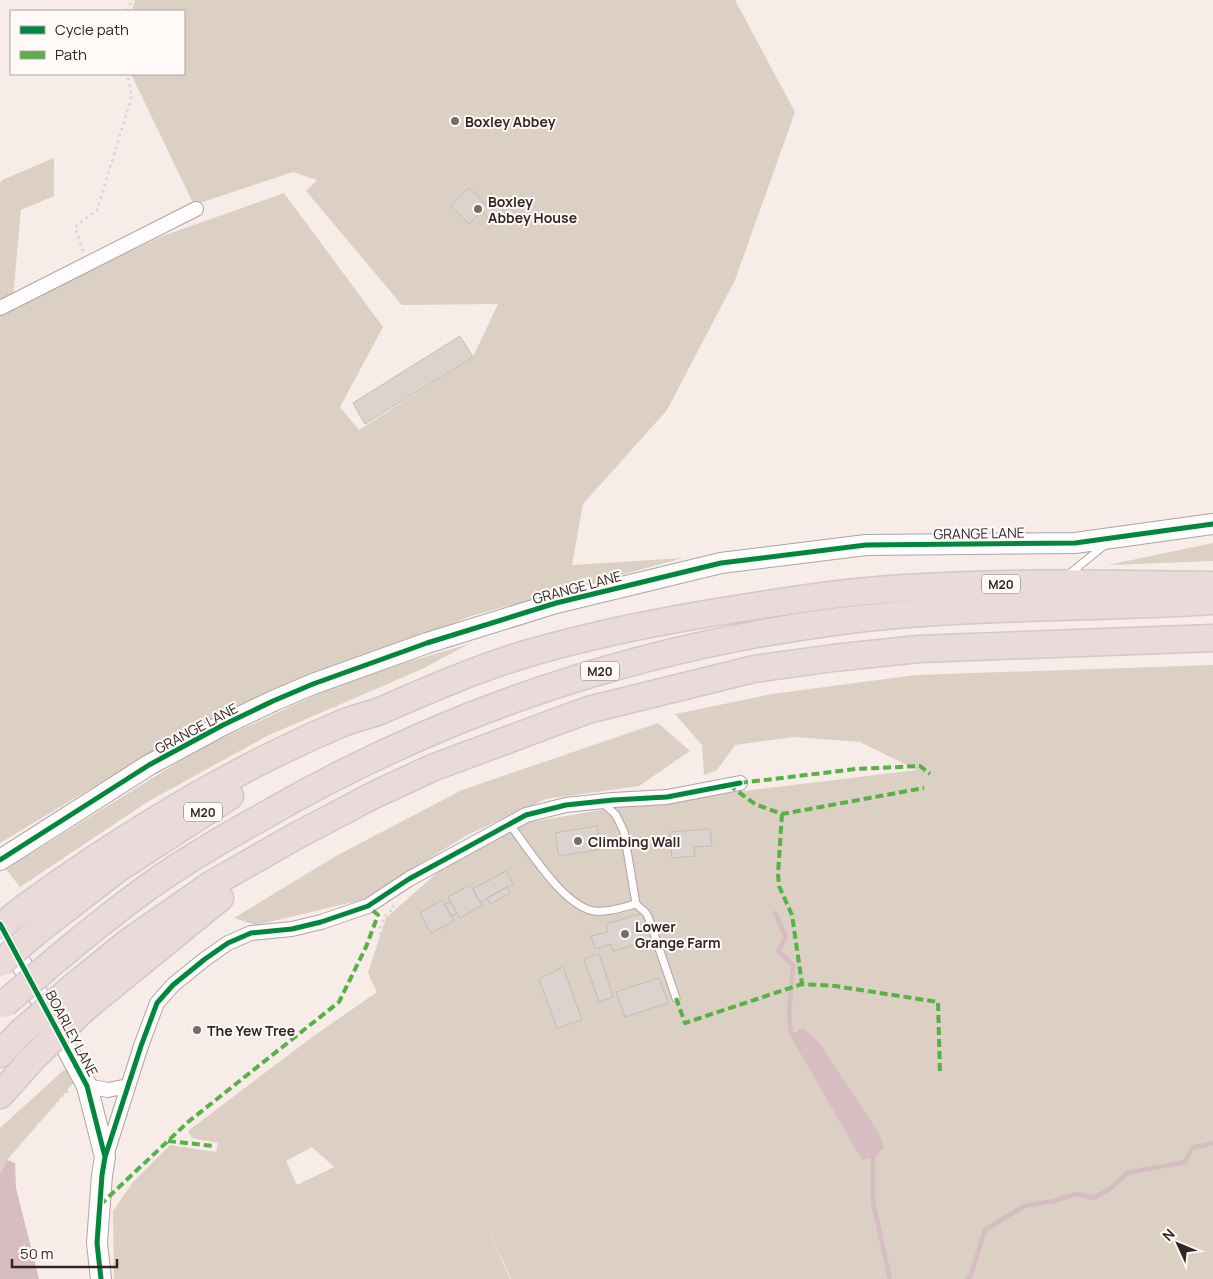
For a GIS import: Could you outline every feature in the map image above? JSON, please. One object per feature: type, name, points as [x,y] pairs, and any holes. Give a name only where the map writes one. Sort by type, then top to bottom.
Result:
[{"type":"highway","name":"M20","points":[[0,926],[122,840],[198,795],[342,723],[376,712],[454,679],[528,653],[643,625],[790,600],[865,591],[946,586],[1058,583],[1213,585]]},
{"type":"highway","name":"M20","points":[[2,1006],[58,958],[152,884],[232,834],[318,784],[424,733],[513,698],[581,676],[660,654],[768,632],[844,620],[952,611],[1213,601]]},
{"type":"highway","points":[[0,1095],[34,1057],[79,997],[127,943],[212,884],[296,836],[374,795],[432,768],[588,710],[754,669],[918,649],[1213,638]]},
{"type":"highway","name":"M20","points":[[0,963],[41,928],[119,868],[218,802],[276,769],[345,734],[376,712]]},
{"type":"highway","points":[[0,1054],[20,1033],[79,997]]},
{"type":"street","points":[[0,308],[196,209]]},
{"type":"street","name":"GRANGE LANE","points":[[0,860],[149,765],[223,725],[281,698],[427,643],[556,603],[721,563],[866,545],[1075,543],[1213,524]]},
{"type":"street","points":[[105,1157],[157,1003],[173,985],[228,943],[251,933],[292,929],[321,922],[368,906],[409,879],[526,815],[566,805],[668,797],[740,783]]},
{"type":"street","name":"BOARLEY LANE","points":[[0,926],[85,1081],[105,1157],[97,1243],[101,1279]]},
{"type":"street","points":[[85,1081],[108,1090],[128,1086]]},
{"type":"lane","points":[[1058,583],[1114,538]]},
{"type":"lane","points":[[601,801],[616,816],[624,832],[636,904],[646,913],[649,919],[676,998]]},
{"type":"lane","points":[[510,825],[556,885],[573,901],[594,910],[610,910],[636,904]]},
{"type":"path","points":[[88,264],[74,228],[98,210],[132,96],[127,75]]},
{"type":"path","points":[[149,765],[230,434],[231,395],[231,375],[156,240]]},
{"type":"path","points":[[373,902],[382,910],[392,903],[394,908],[384,916],[380,929],[379,945],[389,974],[455,1117],[501,1224],[529,1279]]},
{"type":"path","points":[[0,1164],[66,1092],[85,1081]]},
{"type":"path","points":[[1036,1279],[1060,1264],[1093,1260],[1146,1276]]},
{"type":"shaded area","points":[[135,0],[735,0],[795,112],[735,280],[667,410],[583,504],[572,565],[683,558],[471,616],[197,725],[0,843],[0,313],[160,237],[284,193],[383,327],[340,407],[359,430],[473,357],[498,304],[402,305],[306,191],[317,180],[293,172],[194,205],[131,75],[185,75],[185,10],[132,10]]},
{"type":"shaded area","points":[[54,158],[54,196],[21,210],[13,297],[0,301],[0,183],[2,180]]},
{"type":"shaded area","points":[[1213,543],[1213,561],[1108,565]]},
{"type":"shaded area","points":[[469,644],[422,669],[267,736],[149,801],[20,887],[6,869],[201,748],[352,678]]},
{"type":"shaded area","points":[[1213,665],[1213,1279],[511,1279],[481,1214],[510,1279],[114,1279],[113,1211],[133,1182],[170,1145],[216,1152],[218,1143],[192,1138],[188,1131],[315,1035],[377,992],[368,973],[386,918],[439,871],[525,823],[636,804],[917,770],[860,742],[794,737],[735,745],[717,770],[704,775],[702,745],[675,714],[772,694],[916,675]],"holes":[[[312,1147],[334,1167],[297,1185],[286,1161]]]},
{"type":"shaded area","points":[[658,723],[690,751],[639,786],[546,799],[467,835],[362,900],[256,925],[234,918],[336,856],[462,790]]},
{"type":"shaded area","points":[[799,1029],[805,1029],[819,1043],[880,1135],[884,1148],[876,1156],[863,1160],[855,1148],[791,1037]]},
{"type":"shaded area","points":[[66,1068],[75,1081],[7,1160],[0,1173],[0,1128]]},
{"type":"shaded area","points":[[7,1160],[15,1163],[16,1188],[39,1279],[0,1279],[0,1173]]},
{"type":"building","name":"Boxley Abbey House","points":[[469,188],[487,206],[493,200],[505,212],[494,223],[482,211],[469,224],[451,206]]},
{"type":"building","points":[[460,336],[473,357],[365,424],[353,403]]},
{"type":"building","name":"Climbing Wall","points":[[597,826],[601,849],[559,856],[555,833]]},
{"type":"building","points":[[710,829],[712,846],[694,847],[695,856],[672,858],[670,832]]},
{"type":"building","points":[[506,871],[513,884],[480,902],[473,889]]},
{"type":"building","points":[[470,885],[482,905],[460,918],[448,897]]},
{"type":"building","points":[[507,887],[510,893],[490,904],[487,898]]},
{"type":"building","points":[[442,900],[454,921],[431,933],[420,913]]},
{"type":"building","points":[[451,902],[457,913],[451,916],[445,904]]},
{"type":"building","name":"Lower Grange Farm","points":[[644,913],[652,939],[613,951],[611,944],[595,949],[591,936],[608,932],[606,924]]},
{"type":"building","points":[[599,954],[613,997],[599,1002],[584,959]]},
{"type":"building","points":[[563,967],[582,1020],[557,1028],[539,979]]},
{"type":"building","points":[[659,978],[668,1003],[625,1017],[616,992]]},
{"type":"waterway","points":[[775,913],[786,937],[778,951],[793,965],[789,1014],[791,1033],[796,1038]]},
{"type":"waterway","points":[[967,1279],[970,1277],[985,1230],[1024,1206],[1053,1201],[1077,1194],[1094,1198],[1111,1188],[1127,1173],[1185,1162],[1192,1148],[1213,1143]]},
{"type":"waterway","points":[[873,1153],[873,1202],[890,1279]]},
{"type":"marked path","points":[[740,783],[856,769],[920,766],[930,774]]},
{"type":"marked path","points":[[729,785],[755,804],[782,814],[924,788]]},
{"type":"marked path","points":[[782,814],[779,886],[792,915],[802,984],[835,986],[938,1002],[940,1074]]},
{"type":"marked path","points":[[100,1205],[188,1122],[339,1002],[366,947],[378,915],[368,906]]},
{"type":"marked path","points":[[676,998],[685,1023],[802,984]]},
{"type":"marked path","points":[[168,1141],[214,1146]]},
{"type":"cycle path","points":[[0,860],[149,765],[223,725],[273,701],[313,684],[427,643],[556,603],[721,563],[866,545],[1075,543],[1213,524]]},
{"type":"cycle path","points":[[105,1157],[157,1003],[173,985],[228,943],[251,933],[292,929],[321,922],[368,906],[409,879],[526,815],[566,805],[667,797],[740,783]]},
{"type":"cycle path","points":[[0,924],[87,1086],[105,1157],[97,1243],[101,1279]]},
{"type":"place","name":"Boxley Abbey","points":[[455,121]]},
{"type":"place","name":"Boxley Abbey House","points":[[478,209]]},
{"type":"place","name":"Climbing Wall","points":[[578,841]]},
{"type":"place","name":"Lower Grange Farm","points":[[625,934]]},
{"type":"place","name":"The Yew Tree","points":[[197,1030]]}]
